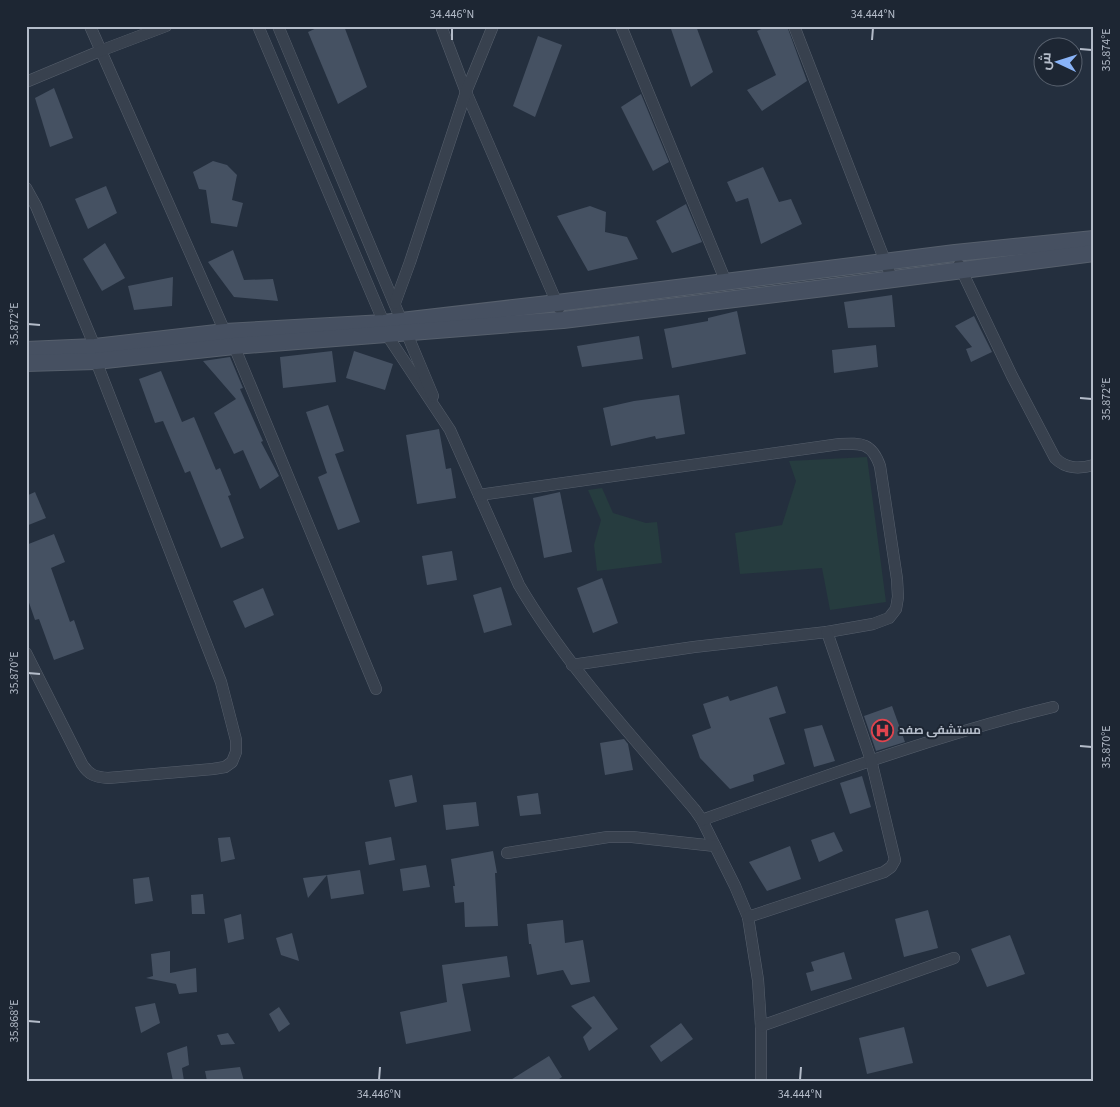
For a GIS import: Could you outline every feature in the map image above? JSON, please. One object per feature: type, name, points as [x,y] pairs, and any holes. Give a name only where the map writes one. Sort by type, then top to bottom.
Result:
[{"type":"main road","points":[[26,350],[96,354],[234,346],[403,327],[557,303],[955,253],[1094,238]]},
{"type":"main road","points":[[403,327],[563,320],[1094,252]]},
{"type":"main road","points":[[26,363],[96,354],[225,332],[385,329]]},
{"type":"street","points":[[90,26],[225,332]]},
{"type":"street","points":[[26,82],[166,26]]},
{"type":"street","points":[[258,26],[385,329],[442,416]]},
{"type":"street","points":[[278,26],[395,303],[403,327],[519,584],[572,665],[702,820],[735,886],[748,917],[758,980],[761,1026],[761,1081]]},
{"type":"street","points":[[441,26],[466,92],[563,320]]},
{"type":"street","points":[[395,303],[466,92],[493,26]]},
{"type":"street","points":[[621,26],[726,282]]},
{"type":"street","points":[[794,26],[892,278]]},
{"type":"street","points":[[26,188],[31,208],[96,354],[221,682],[236,740],[236,752],[232,762],[225,767],[213,769],[108,778],[97,777],[87,772],[26,653]]},
{"type":"street","points":[[955,253],[961,270],[1012,376],[1055,458],[1062,465],[1073,468],[1094,464]]},
{"type":"street","points":[[234,346],[376,689]]},
{"type":"street","points":[[479,495],[840,444],[854,443],[868,446],[876,454],[880,466],[897,579],[898,597],[896,610],[889,618],[873,624],[826,632],[694,647],[572,665]]},
{"type":"street","points":[[748,917],[884,872],[891,867],[894,860],[871,760],[826,632]]},
{"type":"street","points":[[702,820],[871,760],[994,721],[1053,706]]},
{"type":"street","points":[[507,853],[608,837],[632,837],[715,846]]},
{"type":"street","points":[[761,1026],[954,958]]},
{"type":"green space","points":[[867,457],[886,602],[830,610],[822,568],[740,574],[735,533],[782,525],[796,481],[789,461]]},
{"type":"green space","points":[[602,488],[613,513],[646,523],[657,522],[662,563],[597,571],[594,545],[601,520],[588,490]]},
{"type":"building","points":[[321,26],[344,26],[367,87],[338,104],[308,32]]},
{"type":"building","points":[[675,26],[696,26],[713,72],[691,87],[671,29]]},
{"type":"building","points":[[768,26],[787,26],[807,81],[762,111],[747,90],[776,75],[757,31]]},
{"type":"building","points":[[538,36],[562,45],[535,117],[513,106]]},
{"type":"building","points":[[54,88],[73,138],[50,147],[35,98]]},
{"type":"building","points":[[641,94],[669,162],[653,171],[621,107]]},
{"type":"building","points":[[213,161],[227,165],[237,175],[232,200],[243,203],[237,227],[211,223],[206,190],[199,189],[193,172]]},
{"type":"building","points":[[763,167],[779,202],[791,199],[802,224],[761,244],[748,198],[736,202],[727,182]]},
{"type":"building","points":[[106,186],[117,213],[88,229],[75,199]]},
{"type":"building","points":[[686,204],[702,242],[672,253],[656,221]]},
{"type":"building","points":[[590,206],[606,212],[605,232],[627,237],[638,259],[588,271],[557,216]]},
{"type":"building","points":[[105,243],[125,278],[102,291],[83,259]]},
{"type":"building","points":[[233,250],[244,280],[273,279],[278,301],[234,297],[208,262]]},
{"type":"building","points":[[173,277],[172,306],[134,310],[128,286]]},
{"type":"building","points":[[892,295],[895,327],[848,328],[844,302]]},
{"type":"building","points":[[737,311],[746,354],[672,368],[664,329],[708,321],[708,318]]},
{"type":"building","points":[[974,316],[992,352],[971,362],[966,349],[972,347],[955,326]]},
{"type":"building","points":[[639,336],[643,359],[582,367],[577,346]]},
{"type":"building","points":[[876,345],[878,367],[834,373],[832,350]]},
{"type":"building","points":[[332,351],[336,382],[283,388],[280,357]]},
{"type":"building","points":[[354,351],[393,364],[385,390],[346,378]]},
{"type":"building","points":[[230,357],[243,388],[240,389],[263,441],[261,442],[279,476],[260,489],[243,450],[234,454],[214,413],[236,399],[203,361]]},
{"type":"building","points":[[161,371],[182,422],[194,417],[216,470],[220,468],[231,495],[228,496],[244,538],[221,548],[190,471],[185,473],[163,421],[155,423],[139,379]]},
{"type":"building","points":[[679,395],[685,434],[656,439],[655,436],[611,446],[603,408],[634,401]]},
{"type":"building","points":[[328,405],[344,451],[335,454],[360,522],[338,530],[318,477],[327,473],[306,412]]},
{"type":"building","points":[[439,429],[446,469],[451,468],[456,498],[417,504],[406,435]]},
{"type":"building","points":[[35,492],[46,518],[26,526],[26,496]]},
{"type":"building","points":[[560,492],[572,552],[544,558],[533,498]]},
{"type":"building","points":[[54,534],[65,562],[51,568],[70,622],[74,620],[84,649],[54,660],[39,619],[35,620],[26,594],[26,545]]},
{"type":"building","points":[[452,551],[457,580],[427,585],[422,556]]},
{"type":"building","points":[[602,578],[618,623],[593,633],[577,588]]},
{"type":"building","points":[[501,587],[512,625],[484,633],[473,595]]},
{"type":"building","points":[[263,588],[274,615],[245,628],[233,601]]},
{"type":"building","points":[[777,686],[786,713],[769,718],[785,764],[753,775],[754,781],[730,789],[700,758],[692,735],[711,728],[703,704],[728,696],[730,701]]},
{"type":"building","points":[[892,706],[905,742],[876,751],[864,716]]},
{"type":"building","points":[[822,725],[835,761],[814,767],[804,729]]},
{"type":"building","points":[[624,739],[628,744],[633,770],[605,775],[600,743]]},
{"type":"building","points":[[412,775],[417,802],[395,807],[389,780]]},
{"type":"building","points":[[862,776],[871,807],[850,814],[840,783]]},
{"type":"building","points":[[538,793],[541,814],[520,816],[517,796]]},
{"type":"building","points":[[476,802],[479,826],[446,830],[443,805]]},
{"type":"building","points":[[834,832],[843,851],[819,862],[811,840]]},
{"type":"building","points":[[230,837],[235,859],[221,862],[218,838]]},
{"type":"building","points":[[391,837],[395,860],[369,865],[365,842]]},
{"type":"building","points":[[790,846],[801,879],[767,891],[749,862]]},
{"type":"building","points":[[493,851],[497,873],[495,873],[498,926],[465,927],[464,902],[455,903],[453,886],[455,886],[451,859]]},
{"type":"building","points":[[426,865],[430,887],[403,891],[400,869]]},
{"type":"building","points":[[360,870],[364,894],[331,899],[327,875]]},
{"type":"building","points":[[327,875],[308,898],[303,878]]},
{"type":"building","points":[[149,877],[153,901],[135,904],[133,879]]},
{"type":"building","points":[[203,894],[205,914],[192,914],[191,895]]},
{"type":"building","points":[[928,910],[938,948],[904,957],[895,919]]},
{"type":"building","points":[[241,914],[244,939],[228,943],[224,919]]},
{"type":"building","points":[[563,920],[565,943],[583,940],[590,982],[571,985],[563,970],[537,975],[531,944],[529,944],[527,924]]},
{"type":"building","points":[[292,933],[299,961],[281,955],[276,938]]},
{"type":"building","points":[[1010,935],[1025,974],[987,987],[971,949]]},
{"type":"building","points":[[170,951],[170,973],[196,968],[197,992],[179,994],[176,984],[146,978],[153,976],[151,954]]},
{"type":"building","points":[[844,952],[852,979],[811,991],[806,973],[814,971],[811,962]]},
{"type":"building","points":[[507,956],[510,977],[462,984],[471,1031],[406,1044],[400,1012],[447,1002],[442,965]]},
{"type":"building","points":[[594,996],[618,1029],[589,1051],[583,1037],[592,1028],[571,1006]]},
{"type":"building","points":[[155,1003],[160,1023],[141,1033],[135,1007]]},
{"type":"building","points":[[279,1007],[290,1024],[279,1032],[269,1014]]},
{"type":"building","points":[[681,1023],[693,1039],[661,1062],[650,1046]]},
{"type":"building","points":[[904,1027],[913,1063],[867,1074],[859,1038]]},
{"type":"building","points":[[228,1033],[235,1044],[221,1045],[217,1035]]},
{"type":"building","points":[[187,1046],[189,1065],[182,1068],[184,1081],[173,1081],[167,1053]]},
{"type":"building","points":[[549,1056],[562,1077],[556,1081],[509,1081]]},
{"type":"building","points":[[240,1067],[244,1081],[207,1081],[205,1071]]},
{"type":"place","name":"مستشفى صفد","points":[[883,730]]}]
